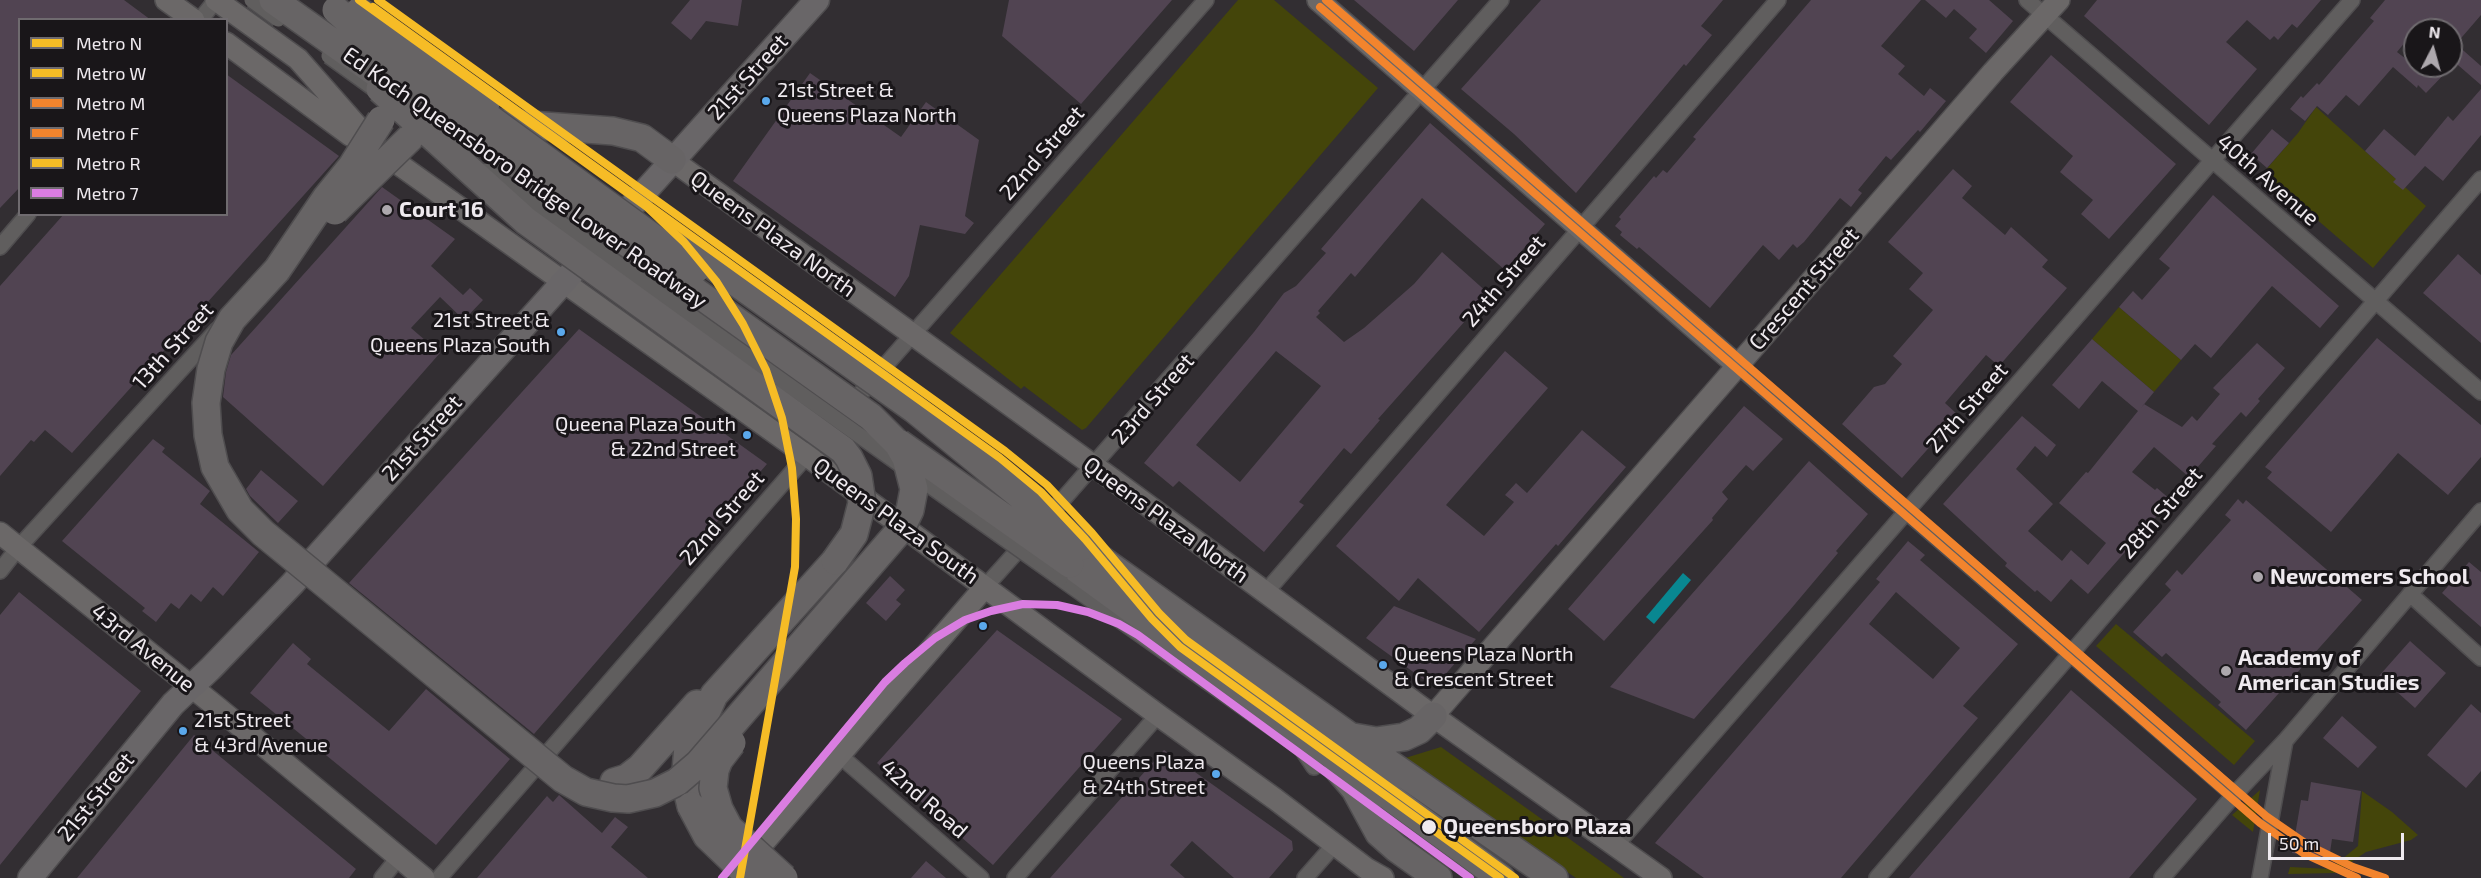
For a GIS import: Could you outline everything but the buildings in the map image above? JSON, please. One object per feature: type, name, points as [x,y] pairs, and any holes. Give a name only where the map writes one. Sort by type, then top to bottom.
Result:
[{"type":"highway","name":"Ed Koch Queensboro Bridge Lower Roadway","points":[[273,0],[1070,563]]},
{"type":"highway","points":[[281,0],[526,221],[821,433],[849,458],[858,476],[862,503],[854,534],[835,561],[714,695],[690,739],[686,771],[688,795],[695,815],[707,836],[751,878]]},
{"type":"highway","points":[[277,270],[326,198],[352,166],[381,120],[384,96],[370,62],[353,46],[290,0]]},
{"type":"highway","points":[[334,3],[914,409],[1070,563],[1501,878]]},
{"type":"highway","points":[[334,3],[436,99],[514,162],[879,424],[898,444],[910,468],[914,489],[906,520],[895,538],[689,773],[666,789],[642,797],[613,798],[586,792],[562,779],[263,533],[240,510],[216,467],[208,435],[206,403],[211,369],[219,342],[232,319],[277,270],[419,128],[447,119],[578,128],[613,131],[642,138],[672,160]]},
{"type":"highway","points":[[334,3],[882,404],[903,422],[917,441],[924,465],[925,487],[922,507],[913,530],[724,752],[715,770],[713,779],[716,800],[729,828],[784,878]]},
{"type":"highway","points":[[314,561],[527,736],[573,772],[589,778],[614,782],[627,778],[640,768],[694,706],[714,695]]},
{"type":"highway","points":[[1070,563],[1348,735],[1554,878]]},
{"type":"highway","points":[[1348,735],[1376,741],[1396,739],[1415,733],[1433,716]]},
{"type":"highway","points":[[1306,736],[1355,789],[1379,833],[1438,878]]},
{"type":"main road","points":[[166,0],[191,18]]},
{"type":"main road","name":"Queens Plaza South","points":[[216,0],[298,59],[376,148]]},
{"type":"main road","name":"21st Street","points":[[30,878],[168,710],[314,561],[480,373],[564,283],[817,0]]},
{"type":"main road","points":[[1318,0],[1738,366]]},
{"type":"main road","name":"Crescent Street","points":[[1433,716],[1986,79],[2052,8]]},
{"type":"main road","name":"Queens Plaza South","points":[[228,44],[350,135],[376,148],[806,455],[1383,878]]},
{"type":"main road","name":"Queens Plaza North","points":[[672,160],[1433,716],[1661,878]]},
{"type":"main road","name":"43rd Avenue","points":[[0,533],[424,878]]},
{"type":"main road","name":"23rd Street","points":[[733,878],[838,754],[985,587]]},
{"type":"street","points":[[202,18],[216,0]]},
{"type":"street","points":[[252,0],[541,210],[1070,563],[1302,749],[1314,767]]},
{"type":"street","name":"22nd Street","points":[[440,878],[806,455],[1206,0]]},
{"type":"street","name":"23rd Street","points":[[985,587],[1501,0]]},
{"type":"street","name":"24th Street","points":[[1265,593],[1778,0]]},
{"type":"street","name":"40th Avenue","points":[[2028,0],[2052,8],[2212,161],[2481,392]]},
{"type":"street","name":"27th Street","points":[[1616,845],[2352,0]]},
{"type":"street","name":"13th Street","points":[[0,571],[18,548],[354,178],[376,148]]},
{"type":"street","name":"28th Street","points":[[1877,878],[2481,178]]},
{"type":"street","points":[[0,247],[26,216]]},
{"type":"street","points":[[1738,366],[2234,795]]},
{"type":"street","points":[[2162,878],[2234,795],[2285,741],[2481,512]]},
{"type":"street","points":[[2410,594],[2481,658]]},
{"type":"street","points":[[1015,878],[1158,715]]},
{"type":"street","points":[[2260,878],[2285,741]]},
{"type":"street","name":"42nd Road","points":[[838,754],[981,878]]},
{"type":"street","points":[[1305,878],[1335,844]]},
{"type":"street","points":[[382,878],[399,857]]},
{"type":"shaded area","points":[[1238,0],[1274,0],[1378,88],[1082,430],[1024,386],[1021,389],[950,333]]},
{"type":"shaded area","points":[[2316,107],[2426,206],[2373,268],[2263,173],[2298,133]]},
{"type":"shaded area","points":[[2119,307],[2181,360],[2154,392],[2092,339]]},
{"type":"shaded area","points":[[2116,624],[2255,741],[2234,765],[2096,646]]},
{"type":"shaded area","points":[[1441,747],[1624,878],[1576,878],[1402,759]]},
{"type":"shaded area","points":[[2260,790],[2253,832],[2232,815]]},
{"type":"shaded area","points":[[2362,791],[2392,812],[2418,835],[2411,840],[2366,852],[2335,873],[2288,874],[2290,867],[2330,869],[2358,846]]},
{"type":"water","points":[[1683,573],[1691,580],[1654,624],[1646,617]]},
{"type":"metro line","name":"R","points":[[359,0],[647,207],[684,242],[716,281],[743,324],[766,370],[782,418],[792,468],[796,519],[795,567],[740,878]]},
{"type":"metro line","name":"N","points":[[378,0],[1005,451],[1047,485],[1092,533],[1159,613],[1186,640],[1515,878]]},
{"type":"metro line","name":"M","points":[[1326,0],[2266,816],[2308,845],[2353,867],[2385,878]]},
{"type":"metro line","name":"W","points":[[373,7],[1000,458],[1041,492],[1085,539],[1152,619],[1180,647],[1500,878]]},
{"type":"metro line","name":"F","points":[[1320,7],[2260,823],[2303,853],[2357,878]]},
{"type":"metro line","name":"7","points":[[722,878],[885,682],[905,663],[935,638],[965,620],[1023,604],[1057,605],[1088,612],[1119,624],[1138,635],[1470,878]]},
{"type":"place","name":"21st Street & Queens Plaza North","points":[[766,101]]},
{"type":"place","name":"Court 16","points":[[387,210]]},
{"type":"place","name":"21st Street & Queens Plaza South","points":[[561,332]]},
{"type":"place","name":"Queena Plaza South & 22nd Street","points":[[747,435]]},
{"type":"place","name":"Newcomers School","points":[[2258,577]]},
{"type":"place","name":"Queens Plaza North & Crescent Street","points":[[1383,665]]},
{"type":"place","name":"Academy of American Studies","points":[[2226,671]]},
{"type":"place","name":"21st Street & 43rd Avenue","points":[[183,731]]},
{"type":"place","name":"Queens Plaza & 24th Street","points":[[1216,774]]},
{"type":"place","name":"Queensboro Plaza","points":[[1429,827]]}]
